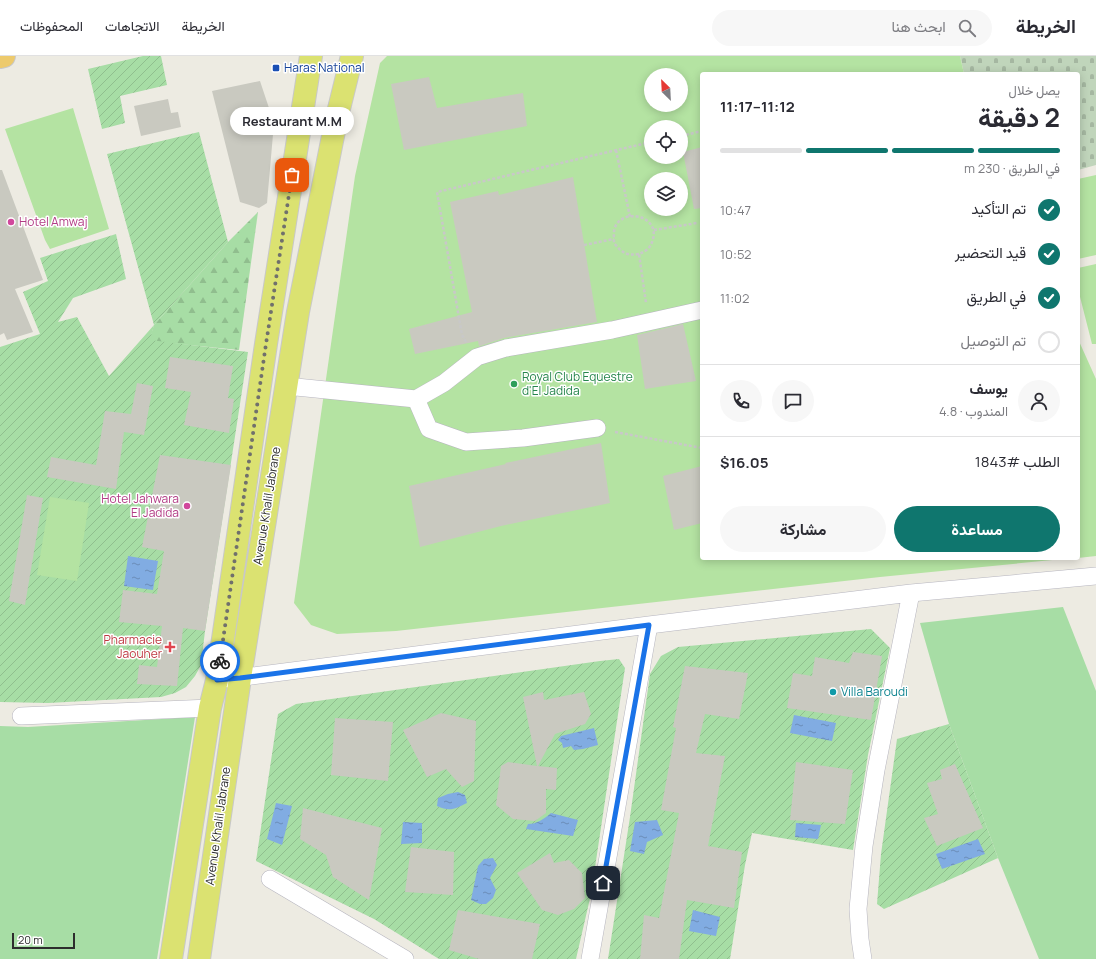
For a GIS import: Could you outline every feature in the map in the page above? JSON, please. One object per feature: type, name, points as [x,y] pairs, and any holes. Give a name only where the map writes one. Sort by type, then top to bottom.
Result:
[{"type":"highway","points":[[0,57],[4,56]]},
{"type":"main road","name":"Avenue Khalil Jabrane","points":[[171,959],[210,708],[217,680],[266,344],[311,56]]},
{"type":"main road","name":"Avenue Khalil Jabrane","points":[[199,959],[240,678],[298,312],[336,121],[352,56]]},
{"type":"street","points":[[286,386],[416,399],[444,383],[477,357],[506,348],[612,330],[700,310]]},
{"type":"street","points":[[416,399],[429,429],[466,442],[523,438],[597,428]]},
{"type":"street","points":[[217,680],[649,625],[911,594],[1096,576]]},
{"type":"street","points":[[863,959],[858,909],[864,846],[876,770],[911,594]]},
{"type":"street","points":[[590,959],[649,625]]},
{"type":"street","points":[[21,716],[69,708],[210,708]]},
{"type":"street","points":[[270,879],[404,959]]},
{"type":"path","points":[[688,134],[700,131]]},
{"type":"path","points":[[477,357],[462,335],[436,192],[644,144]]},
{"type":"path","points":[[616,150],[630,217]]},
{"type":"path","points":[[633,216],[643,217],[650,222],[654,230],[654,237],[651,246],[646,251],[639,254],[631,255],[624,252],[614,243],[616,225],[624,218],[633,216]]},
{"type":"path","points":[[654,230],[697,223]]},
{"type":"path","points":[[584,245],[614,239]]},
{"type":"path","points":[[639,254],[649,322]]},
{"type":"path","points":[[597,428],[700,448]]},
{"type":"green space","points":[[143,56],[161,56],[167,85],[120,96],[125,123],[102,129],[88,69]]},
{"type":"green space","name":"Royal Club Equestre d'El Jadida","points":[[387,56],[960,56],[964,72],[700,72],[700,560],[1053,560],[880,577],[396,631],[337,634],[311,625],[294,603],[355,176],[380,63]]},
{"type":"green space","points":[[960,56],[1096,56],[1096,165],[1080,169],[1080,72],[964,72]]},
{"type":"green space","points":[[73,108],[109,229],[50,249],[45,240],[5,129]]},
{"type":"green space","points":[[199,132],[228,242],[154,325],[107,154]]},
{"type":"green space","points":[[1096,175],[1096,255],[1080,259],[1080,179]]},
{"type":"green space","points":[[258,212],[239,350],[149,341],[154,325],[228,242]]},
{"type":"green space","points":[[116,234],[126,279],[73,298],[58,322],[77,317],[109,376],[154,325],[150,340],[248,352],[201,665],[195,676],[186,687],[175,693],[161,697],[48,703],[0,702],[0,347],[40,334],[23,292],[48,281],[40,258]]},
{"type":"green space","points":[[1096,264],[1096,344],[1092,344],[1080,297],[1080,268]]},
{"type":"green space","points":[[1080,343],[1096,379],[1096,556],[1080,558]]},
{"type":"green space","points":[[50,497],[89,503],[77,581],[37,575]]},
{"type":"green space","points":[[1063,607],[1096,691],[1096,959],[1039,959],[998,858],[949,724],[920,623]]},
{"type":"green space","points":[[871,629],[890,648],[868,755],[853,850],[752,833],[745,865],[730,959],[608,959],[650,674],[661,656],[678,647]]},
{"type":"green space","points":[[619,659],[625,668],[591,894],[576,959],[439,959],[374,919],[256,861],[278,714],[296,704]]},
{"type":"green space","points":[[195,717],[157,959],[0,959],[0,726],[28,727]]},
{"type":"green space","points":[[949,724],[998,858],[884,909],[877,904],[881,854],[897,739]]},
{"type":"water","points":[[128,556],[158,561],[153,590],[124,586]]},
{"type":"water","points":[[794,715],[836,723],[832,741],[790,733]]},
{"type":"water","points":[[594,728],[598,745],[574,750],[571,746],[563,748],[562,743],[558,740],[561,736]]},
{"type":"water","points":[[458,792],[465,795],[467,803],[452,809],[445,809],[437,806],[438,798]]},
{"type":"water","points":[[276,803],[292,806],[282,845],[267,839]]},
{"type":"water","points":[[551,813],[578,820],[573,836],[526,829],[528,824],[540,821]]},
{"type":"water","points":[[657,820],[663,835],[647,842],[644,854],[630,851],[635,822]]},
{"type":"water","points":[[403,822],[422,823],[422,843],[401,844]]},
{"type":"water","points":[[796,823],[821,825],[818,839],[795,837]]},
{"type":"water","points":[[978,839],[985,854],[942,869],[936,854]]},
{"type":"water","points":[[493,858],[497,865],[490,878],[496,890],[493,898],[486,904],[480,904],[471,900],[478,866],[484,859]]},
{"type":"water","points":[[693,910],[720,917],[716,936],[689,931]]},
{"type":"building","points":[[429,77],[437,108],[523,93],[527,126],[404,150],[391,84]]},
{"type":"building","points":[[260,81],[274,123],[267,203],[259,208],[240,202],[212,91]]},
{"type":"building","points":[[168,99],[171,113],[178,112],[181,127],[141,136],[134,106]]},
{"type":"building","points":[[700,148],[700,208],[694,209],[685,164],[688,164],[688,151]]},
{"type":"building","name":"Hotel Amwaj","points":[[0,170],[2,170],[43,280],[15,289],[33,332],[7,340],[4,333],[0,335]]},
{"type":"building","points":[[573,177],[597,322],[504,338],[480,346],[478,341],[415,354],[409,329],[472,312],[450,202],[498,191],[499,195]]},
{"type":"building","points":[[683,324],[696,381],[645,389],[637,335]]},
{"type":"building","points":[[170,357],[233,366],[228,398],[234,399],[229,433],[184,425],[191,392],[165,388]]},
{"type":"building","points":[[137,383],[153,386],[144,435],[124,432],[116,489],[47,477],[51,457],[96,465],[105,411],[131,414]]},
{"type":"building","points":[[601,443],[610,503],[501,526],[420,547],[409,486],[506,464],[505,463]]},
{"type":"building","name":"Hotel Jahwara El Jadida","points":[[160,455],[231,465],[205,631],[183,628],[177,686],[137,684],[139,665],[157,667],[162,626],[119,622],[123,590],[157,594],[164,551],[142,547]]},
{"type":"building","points":[[700,467],[700,524],[674,530],[663,476]]},
{"type":"building","points":[[27,495],[43,498],[25,605],[9,601]]},
{"type":"building","name":"Villa Baroudi","points":[[853,652],[882,656],[871,720],[787,708],[793,673],[812,676],[815,657],[849,663]]},
{"type":"building","points":[[685,666],[748,673],[739,719],[705,714],[696,753],[725,756],[708,846],[742,852],[734,908],[687,900],[679,959],[640,959],[644,915],[659,918],[679,813],[661,810],[676,728],[673,727]]},
{"type":"building","points":[[543,692],[544,700],[584,692],[591,714],[585,724],[555,734],[538,766],[557,768],[556,790],[546,789],[546,813],[535,821],[513,819],[496,805],[501,766],[508,762],[537,766],[523,697]]},
{"type":"building","points":[[441,713],[476,721],[474,781],[462,787],[446,769],[427,777],[403,730]]},
{"type":"building","points":[[335,718],[393,722],[388,781],[331,775]]},
{"type":"building","points":[[796,762],[853,770],[845,824],[790,820]]},
{"type":"building","points":[[955,764],[983,828],[937,846],[924,818],[938,814],[927,783],[942,779],[940,770]]},
{"type":"building","points":[[303,808],[382,828],[369,900],[333,877],[326,855],[300,839]]},
{"type":"building","points":[[411,847],[454,852],[453,895],[405,892]]},
{"type":"building","points":[[550,853],[554,863],[569,860],[582,873],[585,898],[574,909],[558,915],[542,910],[517,873]]},
{"type":"building","points":[[458,910],[540,924],[532,959],[479,959],[449,950]]},
{"type":"way so far","points":[[220,661],[292,175]]},
{"type":"place","name":"Haras National","points":[[276,68]]},
{"type":"place","name":"Restaurant M.M","points":[[292,175]]},
{"type":"place","name":"Hotel Amwaj","points":[[11,222]]},
{"type":"place","name":"Royal Club Equestre d'El Jadida","points":[[514,384]]},
{"type":"place","name":"Hotel Jahwara El Jadida","points":[[187,506]]},
{"type":"place","name":"Pharmacie Jaouher","points":[[170,647]]},
{"type":"place","name":"Villa Baroudi","points":[[833,692]]},
{"type":"route","points":[[220,661],[217,680],[649,625],[603,883]]}]
